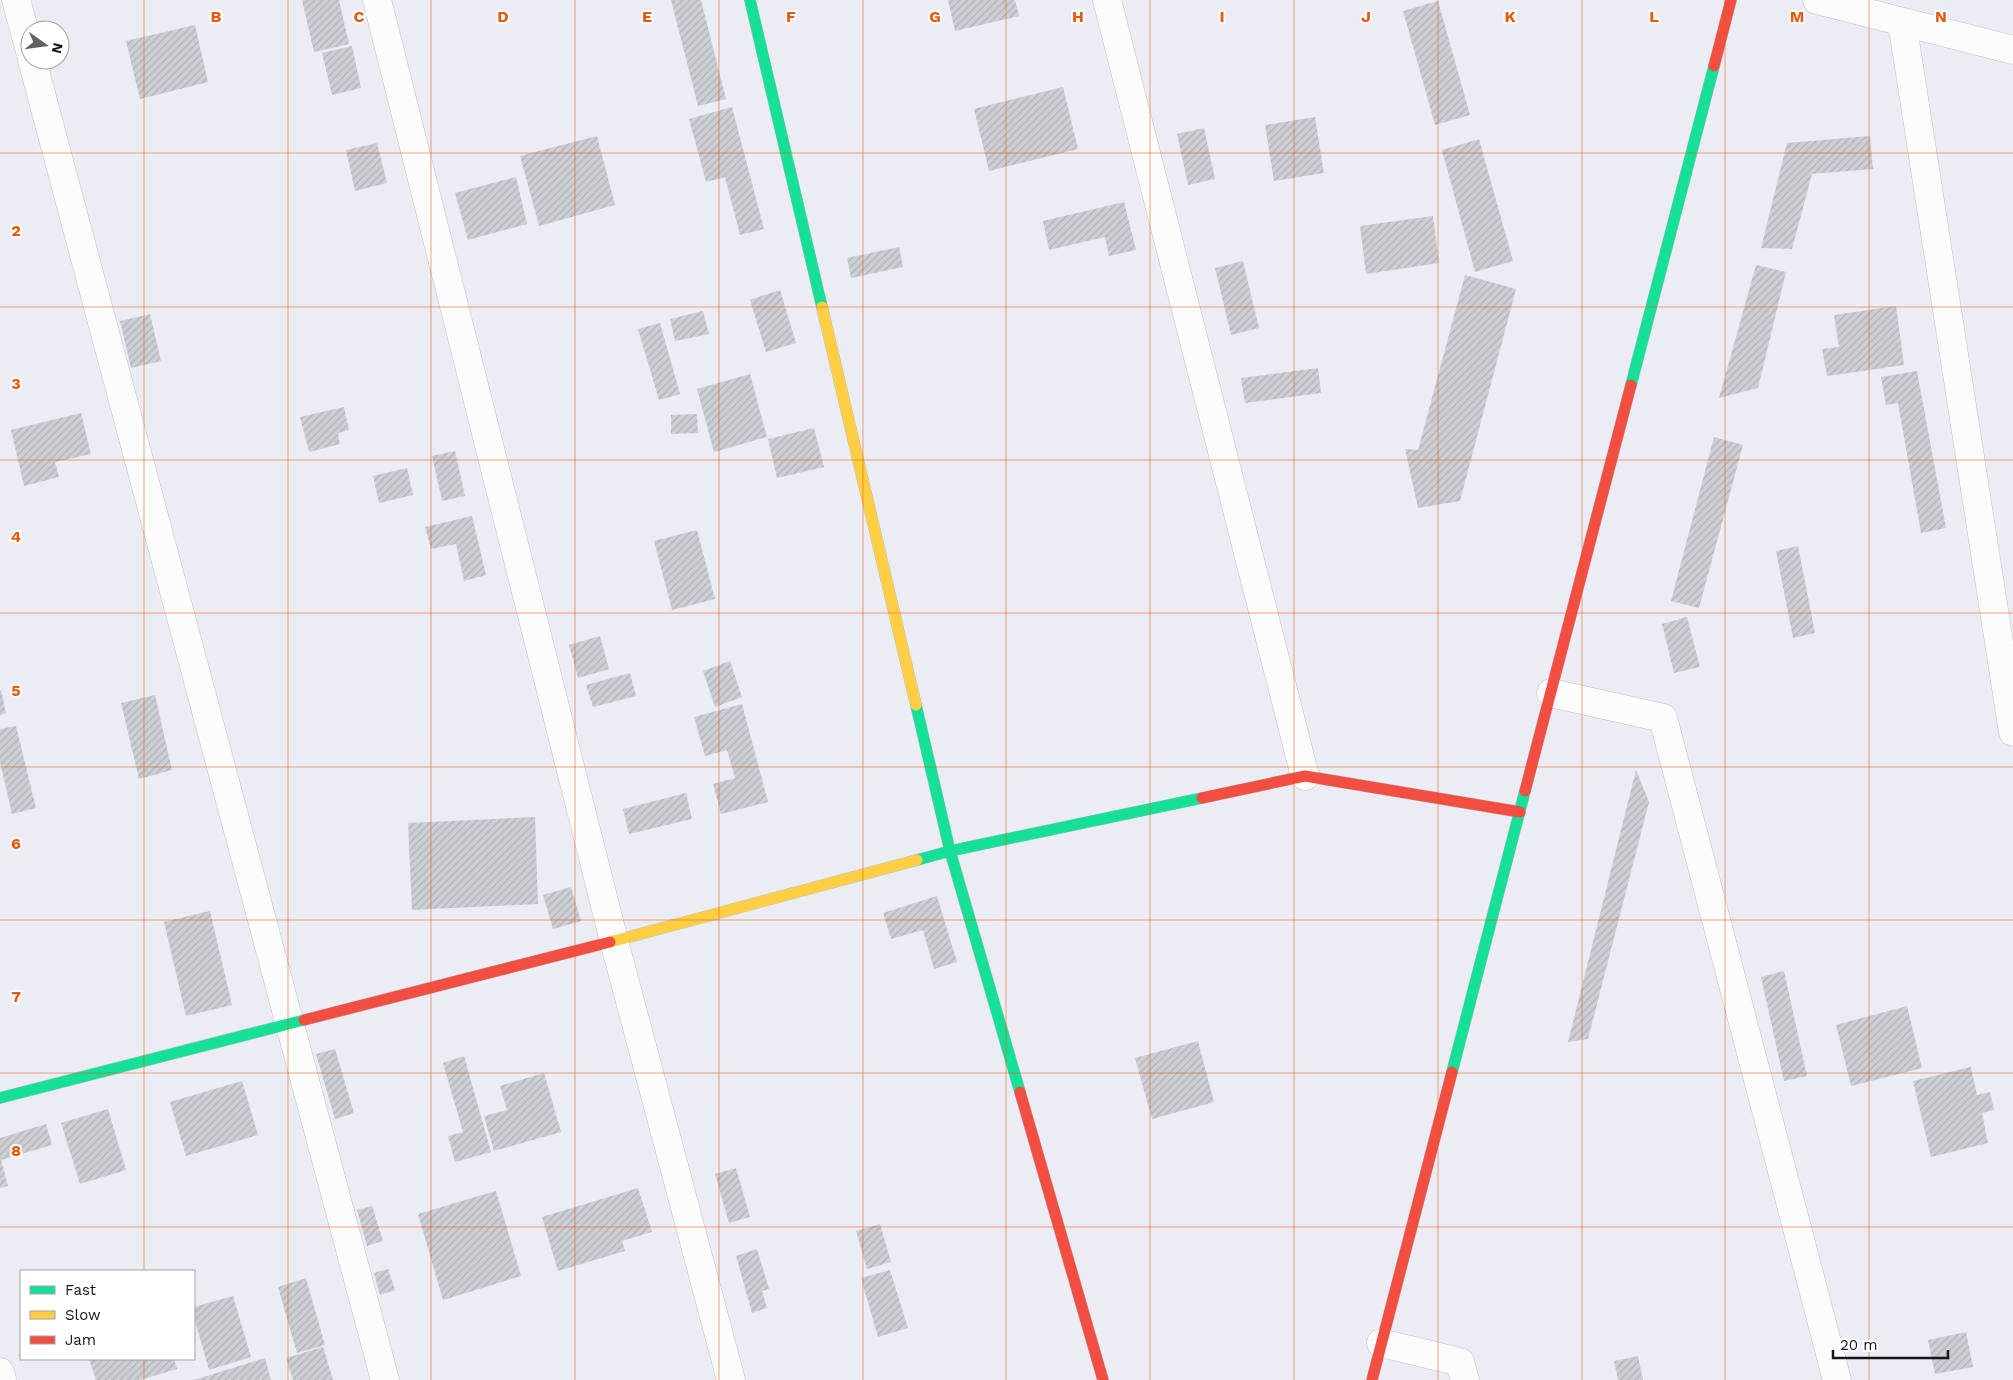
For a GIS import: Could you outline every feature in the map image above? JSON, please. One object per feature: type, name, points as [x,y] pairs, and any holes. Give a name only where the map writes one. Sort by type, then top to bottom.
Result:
[{"type":"street","points":[[16,0],[21,20]]},
{"type":"street","points":[[377,0],[614,941],[732,1380]]},
{"type":"street","points":[[750,0],[950,851],[1103,1380]]},
{"type":"street","points":[[1107,0],[1305,776]]},
{"type":"street","points":[[1372,1380],[1731,0]]},
{"type":"street","points":[[1817,0],[2013,50]]},
{"type":"street","points":[[1902,22],[2013,732]]},
{"type":"street","points":[[35,70],[385,1380]]},
{"type":"street","points":[[1550,693],[1663,718],[1837,1380]]},
{"type":"street","points":[[0,1098],[614,941],[950,851],[1305,776],[1520,812]]},
{"type":"street","points":[[1381,1343],[1460,1362],[1465,1380]]},
{"type":"street","points":[[0,1372],[2,1380]]},
{"type":"building","points":[[302,0],[339,0],[349,44],[314,52]]},
{"type":"building","points":[[671,0],[701,0],[726,99],[698,106]]},
{"type":"building","points":[[948,0],[1015,0],[1019,16],[955,31]]},
{"type":"building","points":[[1438,1],[1470,115],[1435,125],[1403,11]]},
{"type":"building","points":[[195,25],[208,82],[140,99],[126,41]]},
{"type":"building","points":[[352,46],[361,88],[332,95],[322,53]]},
{"type":"building","points":[[1063,87],[1078,149],[989,171],[974,109]]},
{"type":"building","points":[[732,107],[764,229],[740,235],[725,177],[706,182],[689,119]]},
{"type":"building","points":[[1315,117],[1324,173],[1274,181],[1265,125]]},
{"type":"building","points":[[1204,128],[1215,179],[1188,185],[1177,134]]},
{"type":"building","points":[[597,136],[615,205],[539,226],[520,156]]},
{"type":"building","points":[[1870,136],[1873,169],[1812,174],[1792,249],[1761,248],[1787,143]]},
{"type":"building","points":[[1479,139],[1513,261],[1475,272],[1442,150]]},
{"type":"building","points":[[377,143],[387,183],[355,191],[346,150]]},
{"type":"building","points":[[516,177],[527,224],[468,240],[455,193]]},
{"type":"building","points":[[1124,202],[1136,250],[1109,256],[1105,237],[1049,250],[1043,221]]},
{"type":"building","points":[[1433,216],[1439,263],[1366,274],[1360,226]]},
{"type":"building","points":[[899,247],[903,267],[851,278],[847,258]]},
{"type":"building","points":[[1243,261],[1259,328],[1231,335],[1215,268]]},
{"type":"building","points":[[1756,265],[1786,272],[1758,388],[1719,398]]},
{"type":"building","points":[[1465,275],[1516,289],[1460,501],[1418,508],[1405,449],[1418,450]]},
{"type":"building","points":[[780,290],[796,343],[766,352],[750,300]]},
{"type":"building","points":[[1896,306],[1904,365],[1827,376],[1822,349],[1839,347],[1834,315]]},
{"type":"building","points":[[703,311],[709,334],[675,341],[670,319]]},
{"type":"building","points":[[150,314],[161,361],[131,368],[120,321]]},
{"type":"building","points":[[660,323],[680,394],[659,400],[638,329]]},
{"type":"building","points":[[1318,368],[1321,393],[1245,403],[1241,378]]},
{"type":"building","points":[[1917,371],[1946,528],[1921,533],[1898,403],[1886,405],[1881,377]]},
{"type":"building","points":[[750,374],[767,437],[714,452],[697,389]]},
{"type":"building","points":[[344,407],[349,430],[338,433],[340,444],[309,452],[300,417]]},
{"type":"building","points":[[81,413],[91,454],[55,462],[59,477],[24,486],[11,430]]},
{"type":"building","points":[[697,414],[698,433],[671,434],[671,415]]},
{"type":"building","points":[[814,428],[824,467],[777,478],[768,439]]},
{"type":"building","points":[[1714,437],[1743,445],[1699,608],[1671,601]]},
{"type":"building","points":[[455,451],[465,496],[442,501],[432,456]]},
{"type":"building","points":[[407,468],[413,495],[379,503],[373,476]]},
{"type":"building","points":[[472,516],[486,575],[464,581],[456,544],[431,549],[425,527]]},
{"type":"building","points":[[697,530],[715,599],[672,610],[654,541]]},
{"type":"building","points":[[1798,546],[1815,633],[1793,638],[1776,551]]},
{"type":"building","points":[[1687,617],[1700,667],[1674,673],[1662,624]]},
{"type":"building","points":[[600,636],[609,669],[578,678],[569,645]]},
{"type":"building","points":[[730,661],[742,697],[715,707],[703,671]]},
{"type":"building","points":[[630,673],[636,696],[593,707],[586,685]]},
{"type":"building","points":[[0,691],[6,713],[0,715]]},
{"type":"building","points":[[155,695],[172,770],[139,779],[121,703]]},
{"type":"building","points":[[742,704],[768,802],[721,814],[713,784],[735,778],[727,750],[705,756],[694,717]]},
{"type":"building","points":[[16,726],[36,808],[12,814],[0,762],[0,729]]},
{"type":"building","points":[[1636,770],[1649,802],[1588,1039],[1568,1042]]},
{"type":"building","points":[[686,793],[692,819],[629,834],[623,809]]},
{"type":"building","points":[[535,817],[538,904],[412,910],[408,823]]},
{"type":"building","points":[[571,887],[581,921],[553,929],[543,895]]},
{"type":"building","points":[[937,896],[957,962],[934,969],[923,930],[891,939],[883,913]]},
{"type":"building","points":[[210,911],[232,1005],[186,1016],[164,922]]},
{"type":"building","points":[[1784,971],[1807,1076],[1784,1081],[1761,977]]},
{"type":"building","points":[[1907,1006],[1922,1068],[1851,1086],[1836,1025]]},
{"type":"building","points":[[1198,1041],[1214,1102],[1152,1119],[1135,1058]]},
{"type":"building","points":[[335,1049],[354,1113],[335,1119],[316,1054]]},
{"type":"building","points":[[464,1056],[491,1152],[455,1162],[448,1136],[463,1132],[443,1063]]},
{"type":"building","points":[[1971,1067],[1977,1095],[1990,1092],[1994,1110],[1982,1113],[1988,1143],[1931,1157],[1913,1081]]},
{"type":"building","points":[[544,1073],[561,1132],[494,1151],[484,1116],[507,1110],[500,1086]]},
{"type":"building","points":[[242,1081],[258,1135],[186,1156],[170,1102]]},
{"type":"building","points":[[108,1109],[126,1170],[80,1184],[61,1123]]},
{"type":"building","points":[[46,1124],[52,1145],[1,1160],[8,1186],[0,1188],[0,1138]]},
{"type":"building","points":[[736,1168],[750,1217],[729,1223],[715,1174]]},
{"type":"building","points":[[638,1188],[652,1232],[622,1241],[625,1251],[558,1271],[542,1217]]},
{"type":"building","points":[[496,1191],[521,1276],[443,1300],[418,1214]]},
{"type":"building","points":[[372,1206],[383,1241],[367,1246],[357,1210]]},
{"type":"building","points":[[880,1224],[891,1262],[867,1269],[856,1231]]},
{"type":"building","points":[[757,1249],[769,1289],[762,1291],[767,1308],[752,1313],[736,1256]]},
{"type":"building","points":[[388,1269],[395,1290],[380,1295],[374,1273]]},
{"type":"building","points":[[890,1270],[908,1328],[878,1337],[861,1278]]},
{"type":"building","points":[[306,1278],[325,1345],[297,1353],[278,1287]]},
{"type":"building","points":[[233,1296],[251,1357],[209,1370],[195,1321],[195,1307]]},
{"type":"building","points":[[1966,1332],[1973,1367],[1935,1374],[1928,1340]]},
{"type":"building","points":[[323,1347],[333,1380],[293,1380],[286,1358]]},
{"type":"building","points":[[1638,1356],[1643,1380],[1618,1380],[1614,1361]]},
{"type":"building","points":[[265,1358],[271,1380],[194,1380]]},
{"type":"building","points":[[89,1360],[174,1360],[177,1369],[140,1380],[96,1380]]},
{"type":"traffic: fast","points":[[750,0],[822,307]]},
{"type":"traffic: fast","points":[[1631,385],[1714,66]]},
{"type":"traffic: fast","points":[[916,705],[950,851],[1020,1092]]},
{"type":"traffic: fast","points":[[1452,1072],[1525,791]]},
{"type":"traffic: fast","points":[[917,860],[950,851],[1202,798]]},
{"type":"traffic: fast","points":[[0,1098],[304,1020]]},
{"type":"traffic: slow","points":[[822,307],[916,705]]},
{"type":"traffic: slow","points":[[610,942],[917,860]]},
{"type":"traffic: jam","points":[[1714,66],[1731,0]]},
{"type":"traffic: jam","points":[[1525,791],[1631,385]]},
{"type":"traffic: jam","points":[[1202,798],[1305,776],[1520,812]]},
{"type":"traffic: jam","points":[[304,1020],[610,942]]},
{"type":"traffic: jam","points":[[1372,1380],[1452,1072]]},
{"type":"traffic: jam","points":[[1020,1092],[1103,1380]]}]
